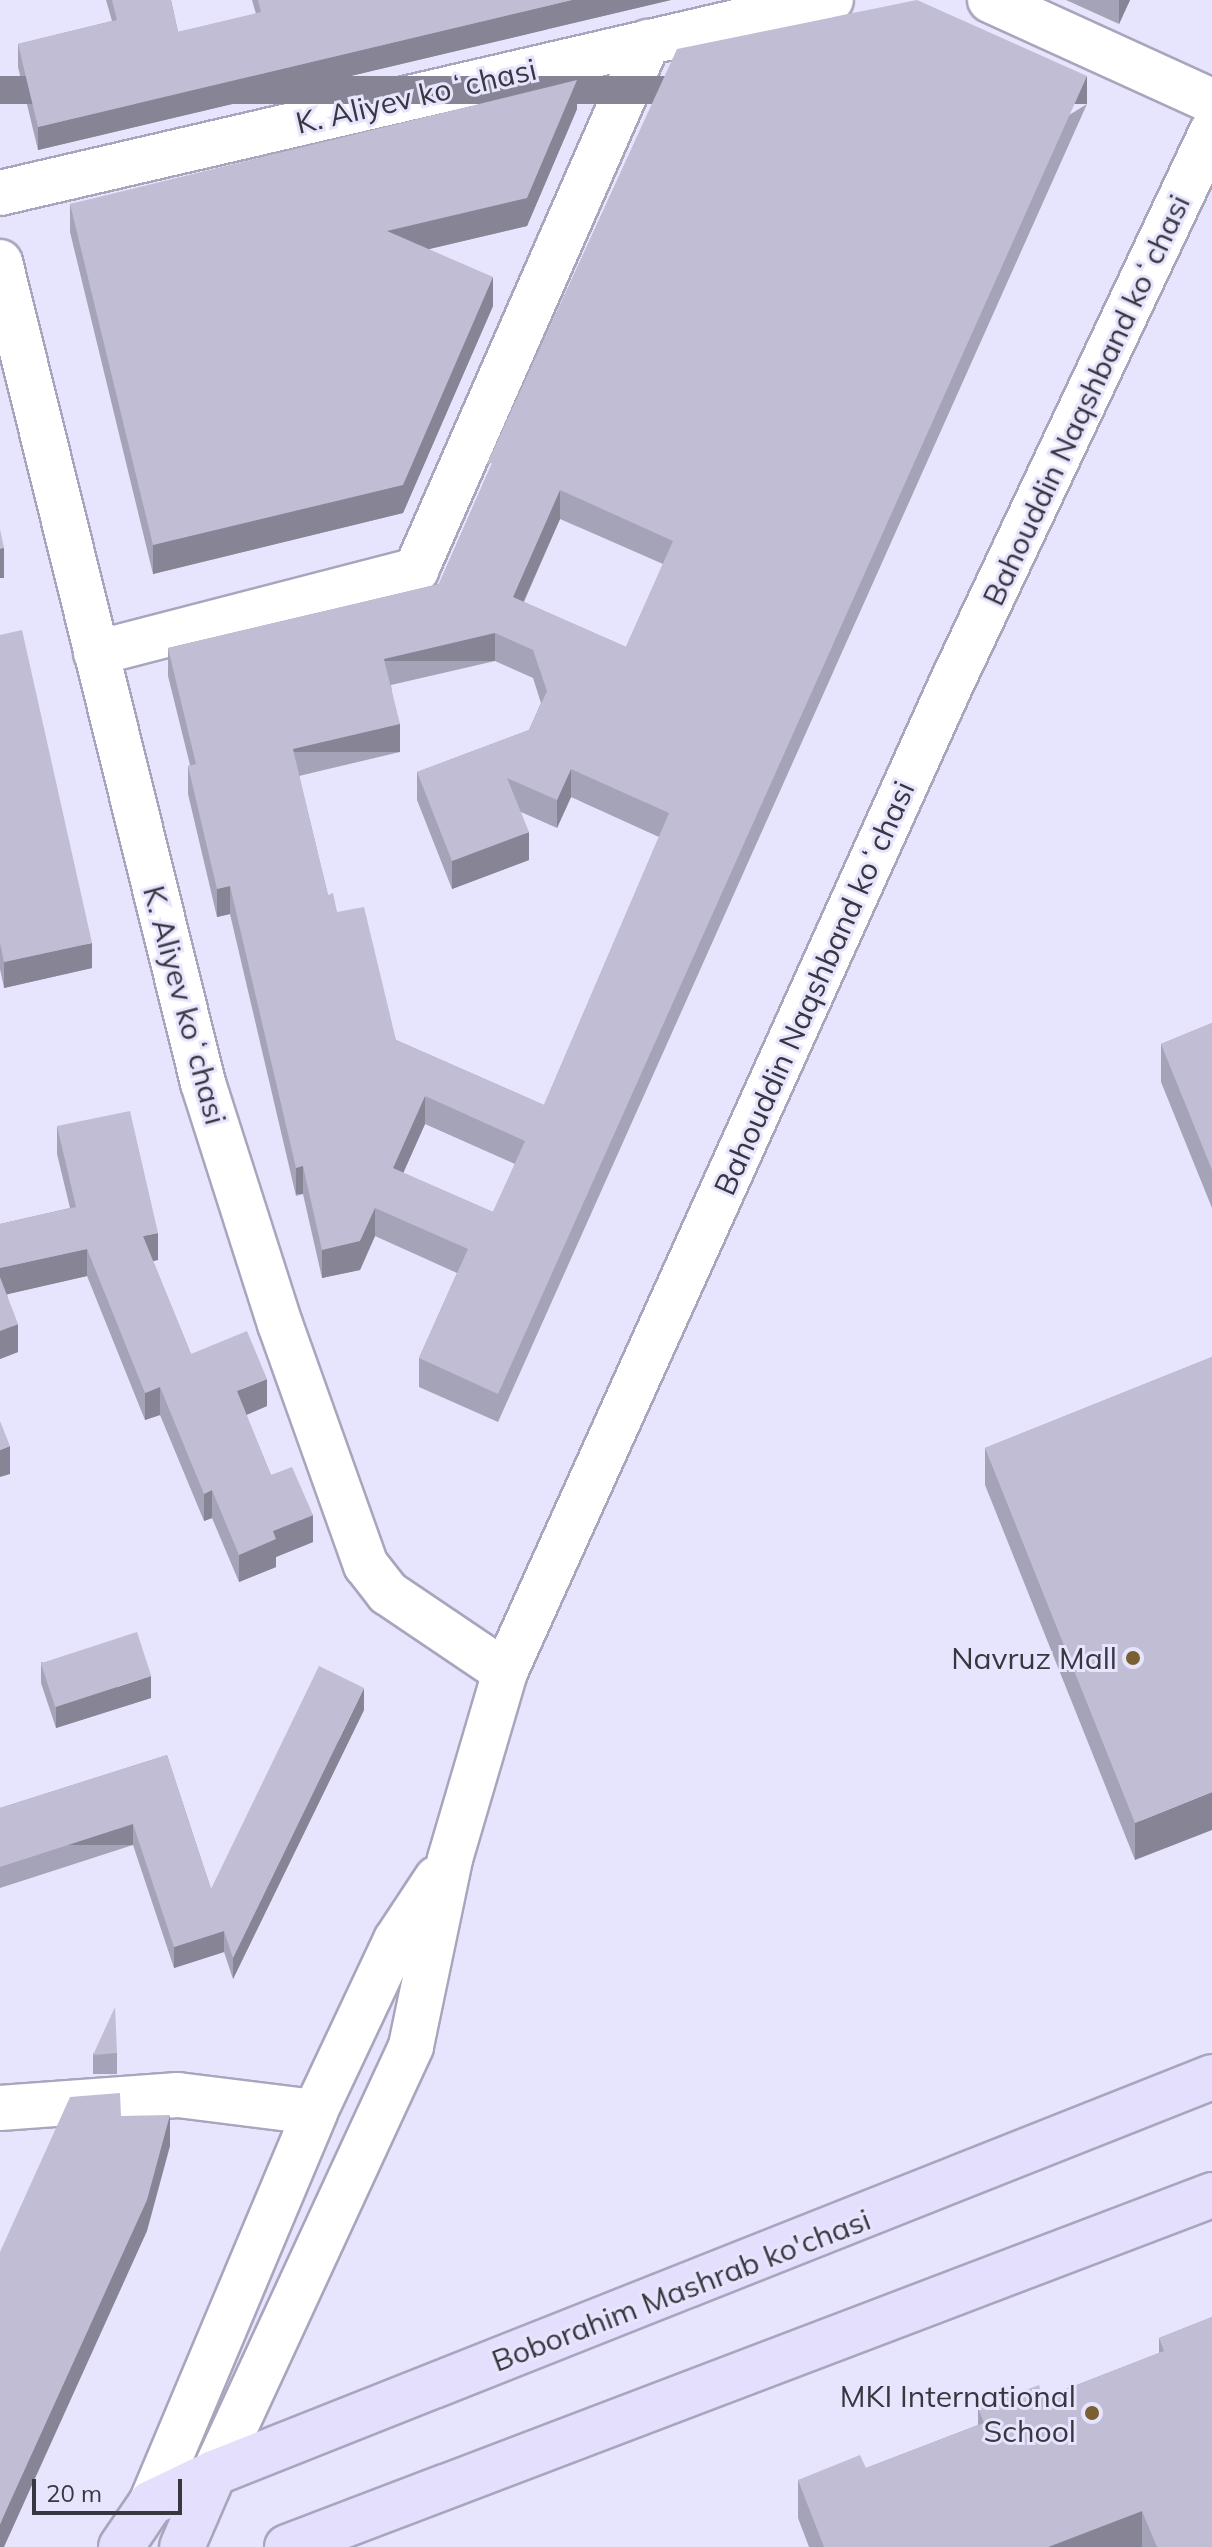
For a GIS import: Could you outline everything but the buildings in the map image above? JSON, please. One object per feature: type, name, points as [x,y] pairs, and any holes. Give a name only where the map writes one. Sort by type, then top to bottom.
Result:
[{"type":"main road","name":"Boborahim Mashrab ko'chasi","points":[[151,2503],[214,2473],[1212,2077]]},
{"type":"main road","points":[[287,2547],[1212,2195]]},
{"type":"main road","points":[[182,2547],[214,2473]]},
{"type":"main road","points":[[121,2547],[151,2503]]},
{"type":"street","name":"K. Aliyev koʻchasi","points":[[0,193],[831,0]]},
{"type":"street","points":[[990,0],[1212,101]]},
{"type":"street","points":[[96,653],[416,570],[648,42]]},
{"type":"street","name":"Bahouddin Naqshband koʻchasi","points":[[450,1859],[505,1672],[953,680],[1212,131]]},
{"type":"street","name":"K. Aliyev koʻchasi","points":[[0,262],[203,1083],[280,1324],[366,1565],[388,1593],[505,1672]]},
{"type":"street","points":[[151,2503],[315,2112],[396,1940],[450,1859]]},
{"type":"street","points":[[214,2473],[411,2046],[450,1859]]},
{"type":"street","points":[[0,2108],[178,2095],[315,2112]]},
{"type":"place","name":"Navruz Mall","points":[[1133,1658]]},
{"type":"place","name":"MKI International School","points":[[1092,2413]]}]
